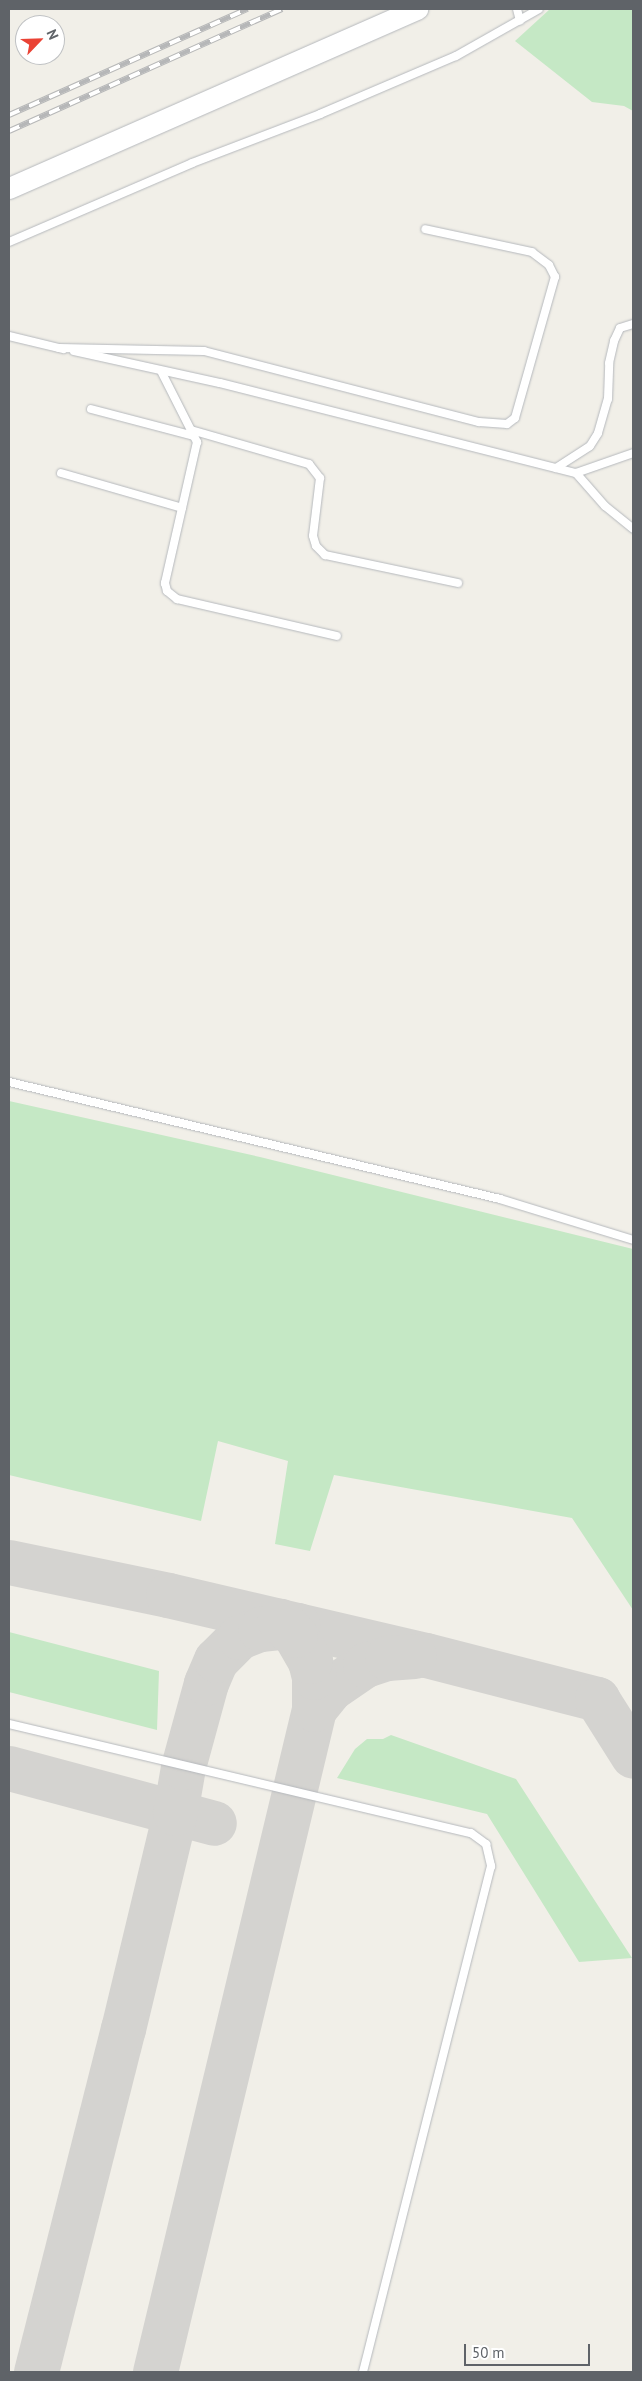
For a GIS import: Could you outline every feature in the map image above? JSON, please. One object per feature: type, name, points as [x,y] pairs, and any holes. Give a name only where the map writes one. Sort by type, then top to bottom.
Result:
[{"type":"street","points":[[9,188],[417,9]]},
{"type":"lane","points":[[517,9],[520,20]]},
{"type":"lane","points":[[9,242],[174,170],[320,114],[456,56],[539,9]]},
{"type":"lane","points":[[59,348],[204,351],[479,422],[507,424],[515,418],[555,277],[549,265],[532,252],[425,229]]},
{"type":"lane","points":[[556,468],[590,446],[598,432],[608,400],[609,363],[614,340],[620,328],[633,324]]},
{"type":"lane","points":[[9,336],[161,371],[576,473],[633,453]]},
{"type":"lane","points":[[161,371],[197,442],[165,583],[168,591],[177,599],[337,636]]},
{"type":"lane","points":[[91,409],[309,464],[320,478],[313,536],[316,546],[325,555],[458,583]]},
{"type":"lane","points":[[61,473],[182,508]]},
{"type":"lane","points":[[576,473],[605,506],[633,529]]},
{"type":"lane","points":[[9,1082],[500,1199],[633,1240]]},
{"type":"lane","points":[[9,1724],[471,1833],[486,1844],[492,1866],[364,2372]]},
{"type":"green space","points":[[550,9],[633,9],[633,111],[624,106],[592,102],[515,41]]},
{"type":"green space","points":[[9,1101],[260,1157],[633,1249],[633,1610],[572,1518],[334,1475],[310,1551],[275,1544],[288,1461],[218,1441],[201,1521],[9,1475]]},
{"type":"green space","points":[[9,1632],[159,1671],[157,1730],[9,1692]]},
{"type":"green space","points":[[391,1735],[516,1779],[632,1958],[579,1962],[487,1814],[337,1778],[355,1749],[367,1739],[383,1739]]},
{"type":"taxiway","points":[[9,1562],[168,1595],[426,1655],[597,1699],[633,1756]]},
{"type":"taxiway","points":[[155,2372],[314,1709],[314,1677],[310,1661],[295,1635],[280,1621]]},
{"type":"taxiway","points":[[36,2372],[123,2029],[175,1813],[183,1767],[206,1683],[216,1660],[239,1637],[260,1629],[298,1625]]},
{"type":"taxiway","points":[[314,1709],[330,1689],[365,1665],[387,1658],[414,1656]]},
{"type":"taxiway","points":[[9,1768],[214,1823]]},
{"type":"railway","points":[[9,115],[247,9]]},
{"type":"railway","points":[[9,131],[282,9]]}]
